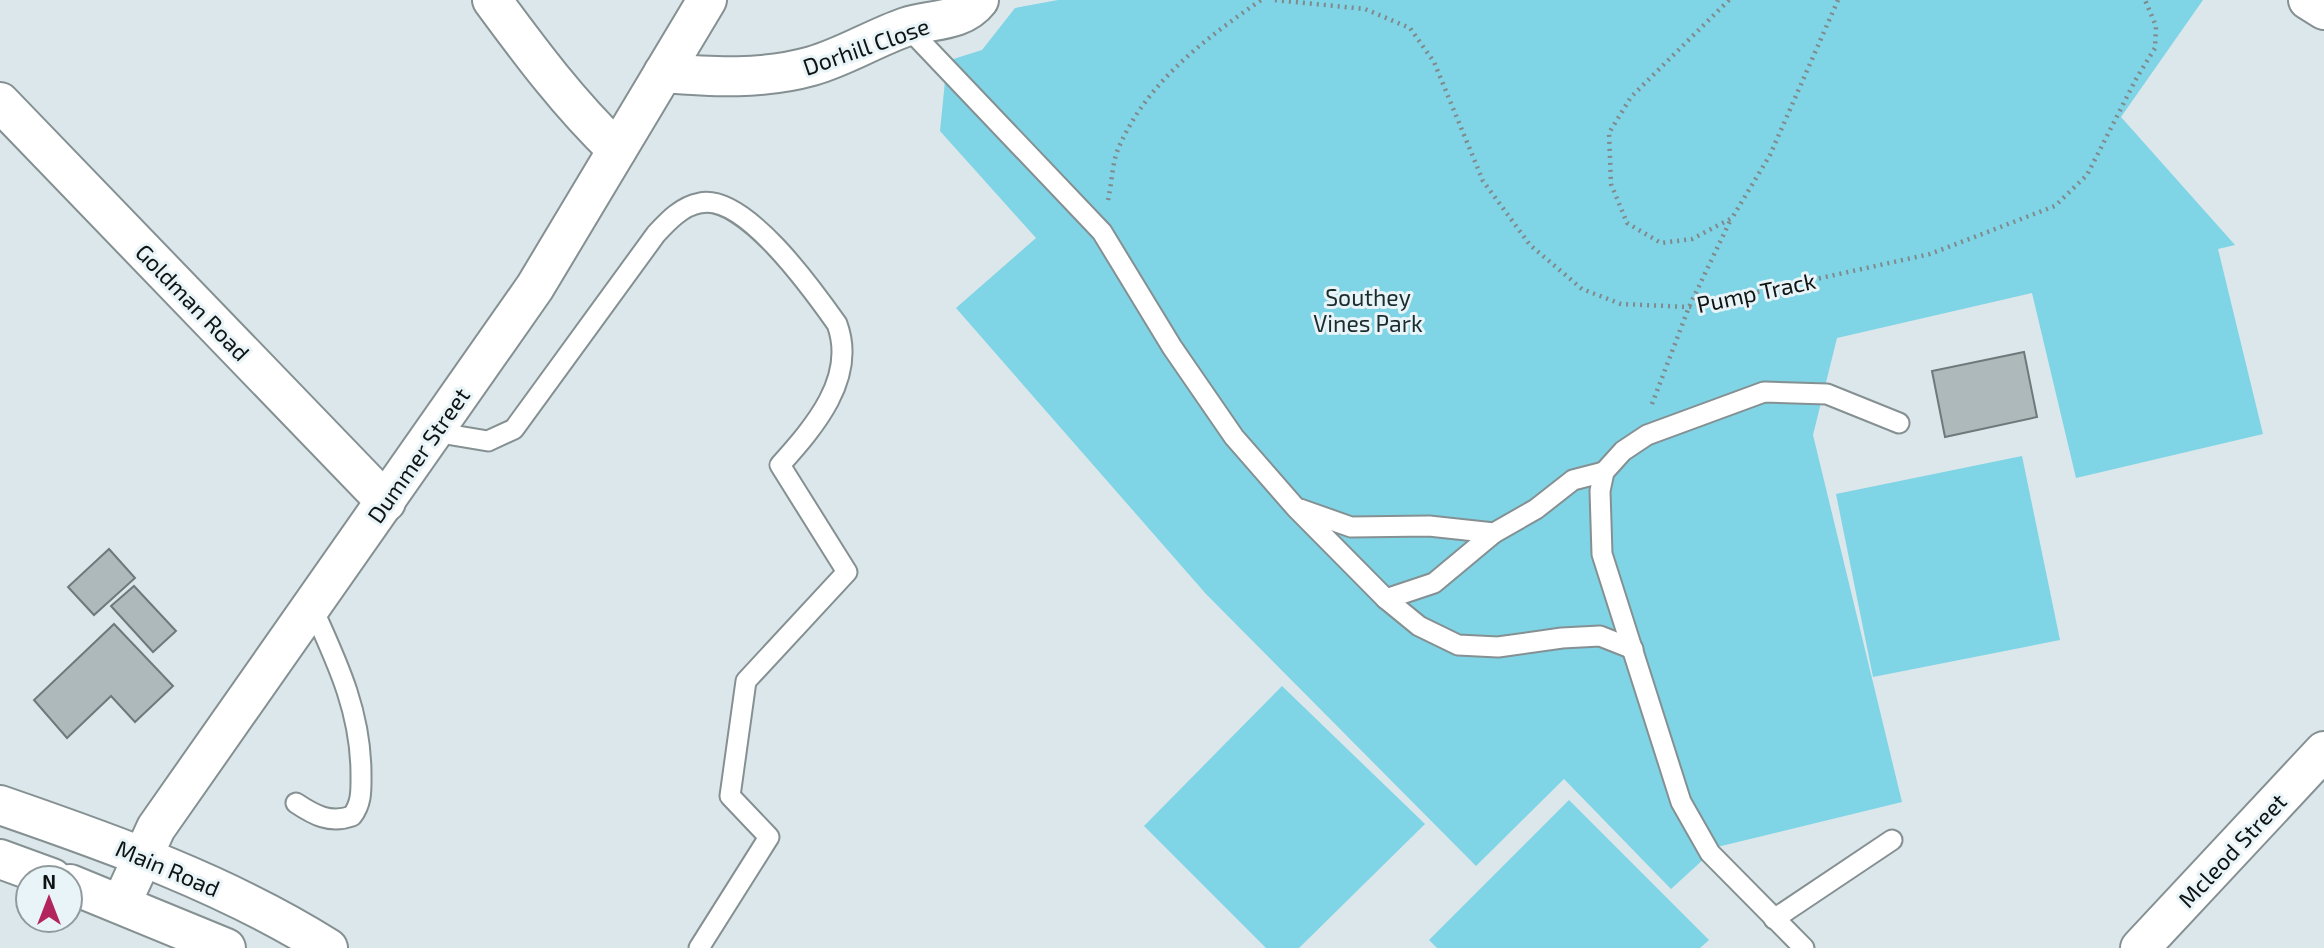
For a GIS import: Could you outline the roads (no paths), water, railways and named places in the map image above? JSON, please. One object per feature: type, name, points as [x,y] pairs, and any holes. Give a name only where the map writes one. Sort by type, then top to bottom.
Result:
[{"type":"street","points":[[492,0],[552,82],[581,116],[617,150]]},
{"type":"street","name":"Dummer Street","points":[[121,904],[156,828],[535,287],[707,0]]},
{"type":"street","name":"Dorhill Close","points":[[663,74],[726,78],[783,73],[814,66],[907,27],[952,18],[979,0]]},
{"type":"street","points":[[2308,0],[2324,10]]},
{"type":"street","name":"Goldman Road","points":[[0,102],[386,502]]},
{"type":"street","name":"Mcleod Street","points":[[2140,948],[2324,751]]},
{"type":"street","name":"Main Road","points":[[0,805],[143,856],[242,899],[328,948]]},
{"type":"street","points":[[84,889],[226,948]]},
{"type":"lane","points":[[907,27],[1102,232],[1172,347],[1226,426],[1296,508],[1386,599],[1419,626],[1458,645],[1498,647],[1600,636],[1633,649]]},
{"type":"lane","points":[[434,432],[488,440],[503,436],[514,429],[656,234],[682,210],[700,202],[715,202],[734,208],[752,221],[837,324],[844,343],[843,360],[831,396],[810,432],[780,465],[847,572],[746,681],[730,796],[769,837],[699,948]]},
{"type":"lane","points":[[1804,948],[1710,853],[1681,802],[1602,554],[1600,491],[1604,472],[1623,451],[1647,435],[1763,392],[1827,394],[1899,423]]},
{"type":"lane","points":[[1386,599],[1434,583],[1494,533],[1536,509],[1573,480],[1604,472]]},
{"type":"lane","points":[[1296,508],[1351,527],[1430,526],[1494,533]]},
{"type":"lane","points":[[296,803],[316,816],[342,820],[352,816],[361,796],[361,754],[353,703],[312,607]]},
{"type":"lane","points":[[1774,919],[1892,840]]},
{"type":"park label","name":"Southey Vines Park","points":[[1368,310]]}]
